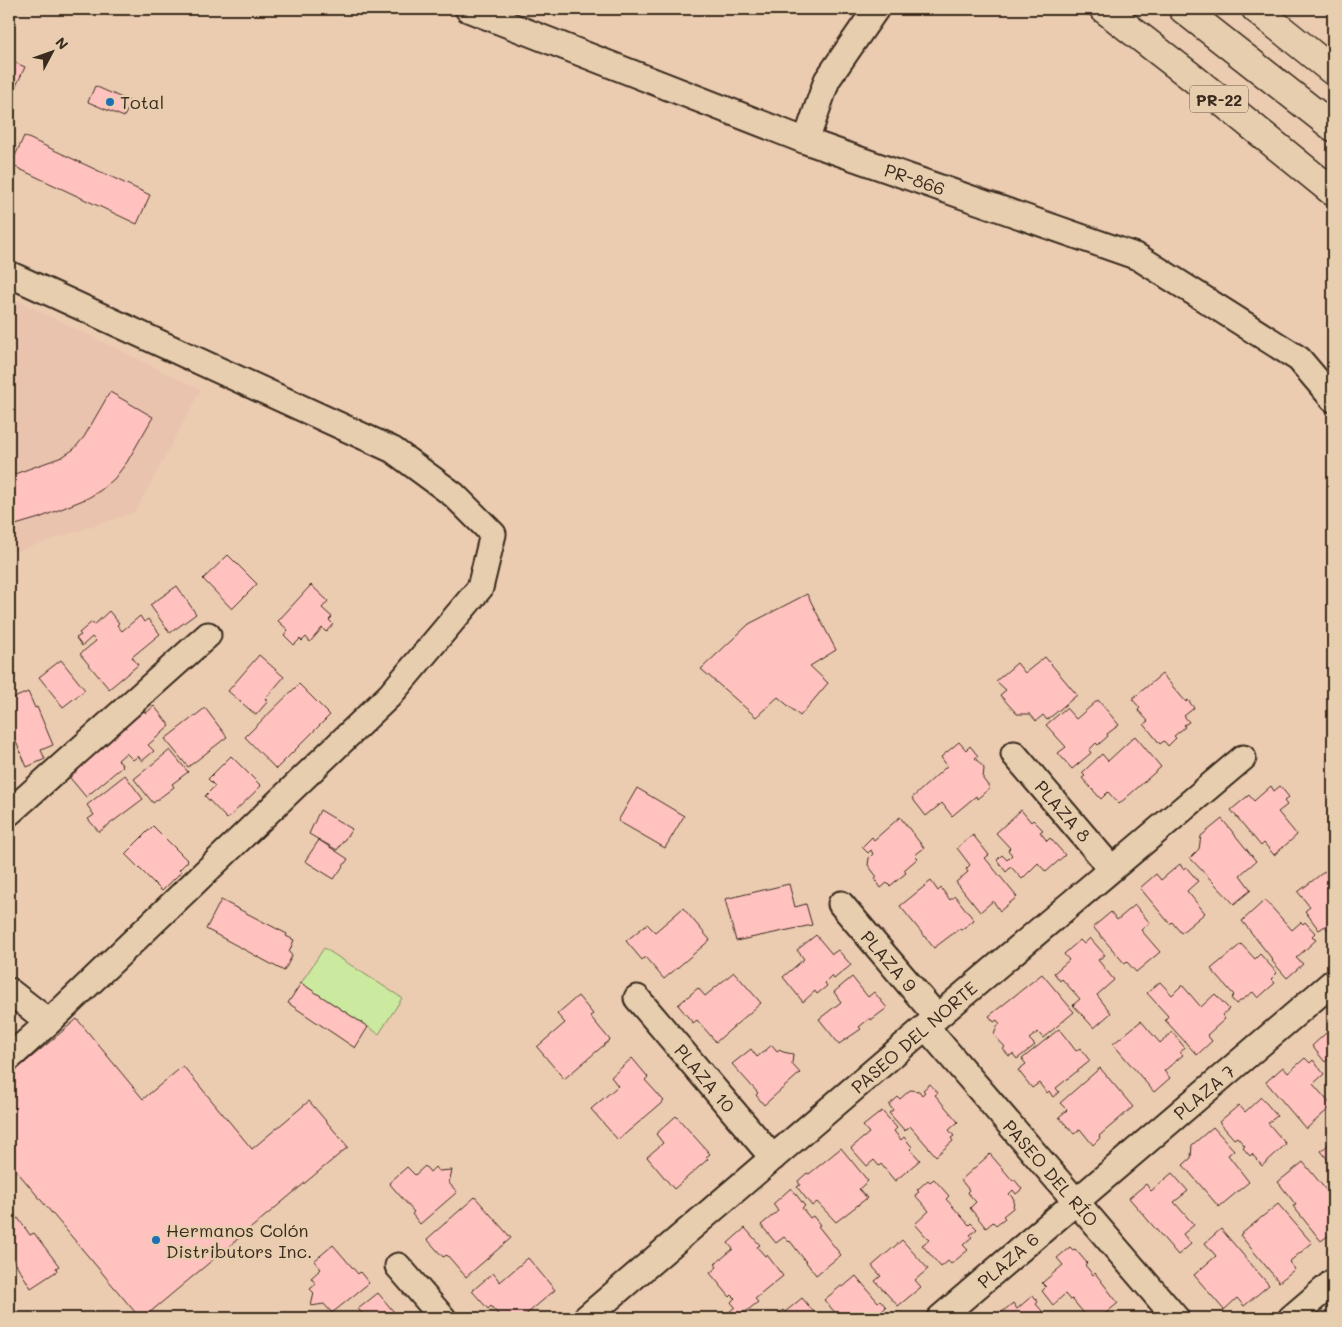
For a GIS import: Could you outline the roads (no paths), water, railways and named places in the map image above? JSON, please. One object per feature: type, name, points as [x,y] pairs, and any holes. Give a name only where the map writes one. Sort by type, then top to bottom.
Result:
[{"type":"highway","name":"PR-22","points":[[1104,9],[1333,192]]},
{"type":"highway","points":[[1183,9],[1333,127]]},
{"type":"highway","points":[[1256,9],[1333,71]]},
{"type":"street","name":"PR-866","points":[[468,9],[806,141],[1138,257],[1298,359],[1333,399]]},
{"type":"street","points":[[806,141],[827,80],[876,9]]},
{"type":"street","points":[[9,274],[392,450],[454,495],[493,534],[480,588],[390,695],[49,1022],[9,1058]]},
{"type":"street","points":[[9,813],[208,635]]},
{"type":"street","name":"PLAZA 8","points":[[1014,754],[1112,869]]},
{"type":"street","name":"PASEO DEL NORTE","points":[[586,1318],[1243,758]]},
{"type":"street","name":"PLAZA 9","points":[[841,904],[932,1022]]},
{"type":"street","name":"PLAZA 7","points":[[1075,1201],[1333,982]]},
{"type":"street","points":[[9,990],[49,1022]]},
{"type":"street","name":"PLAZA 10","points":[[637,998],[773,1158]]},
{"type":"street","name":"PASEO DEL RÍO","points":[[932,1022],[1075,1201],[1176,1318]]},
{"type":"street","name":"PLAZA 6","points":[[940,1318],[1075,1201]]},
{"type":"street","points":[[398,1266],[443,1318]]},
{"type":"street","points":[[1291,1318],[1333,1282]]},
{"type":"place","name":"Total","points":[[110,102]]},
{"type":"place","name":"Hermanos Colón Distributors Inc.","points":[[156,1240]]}]
